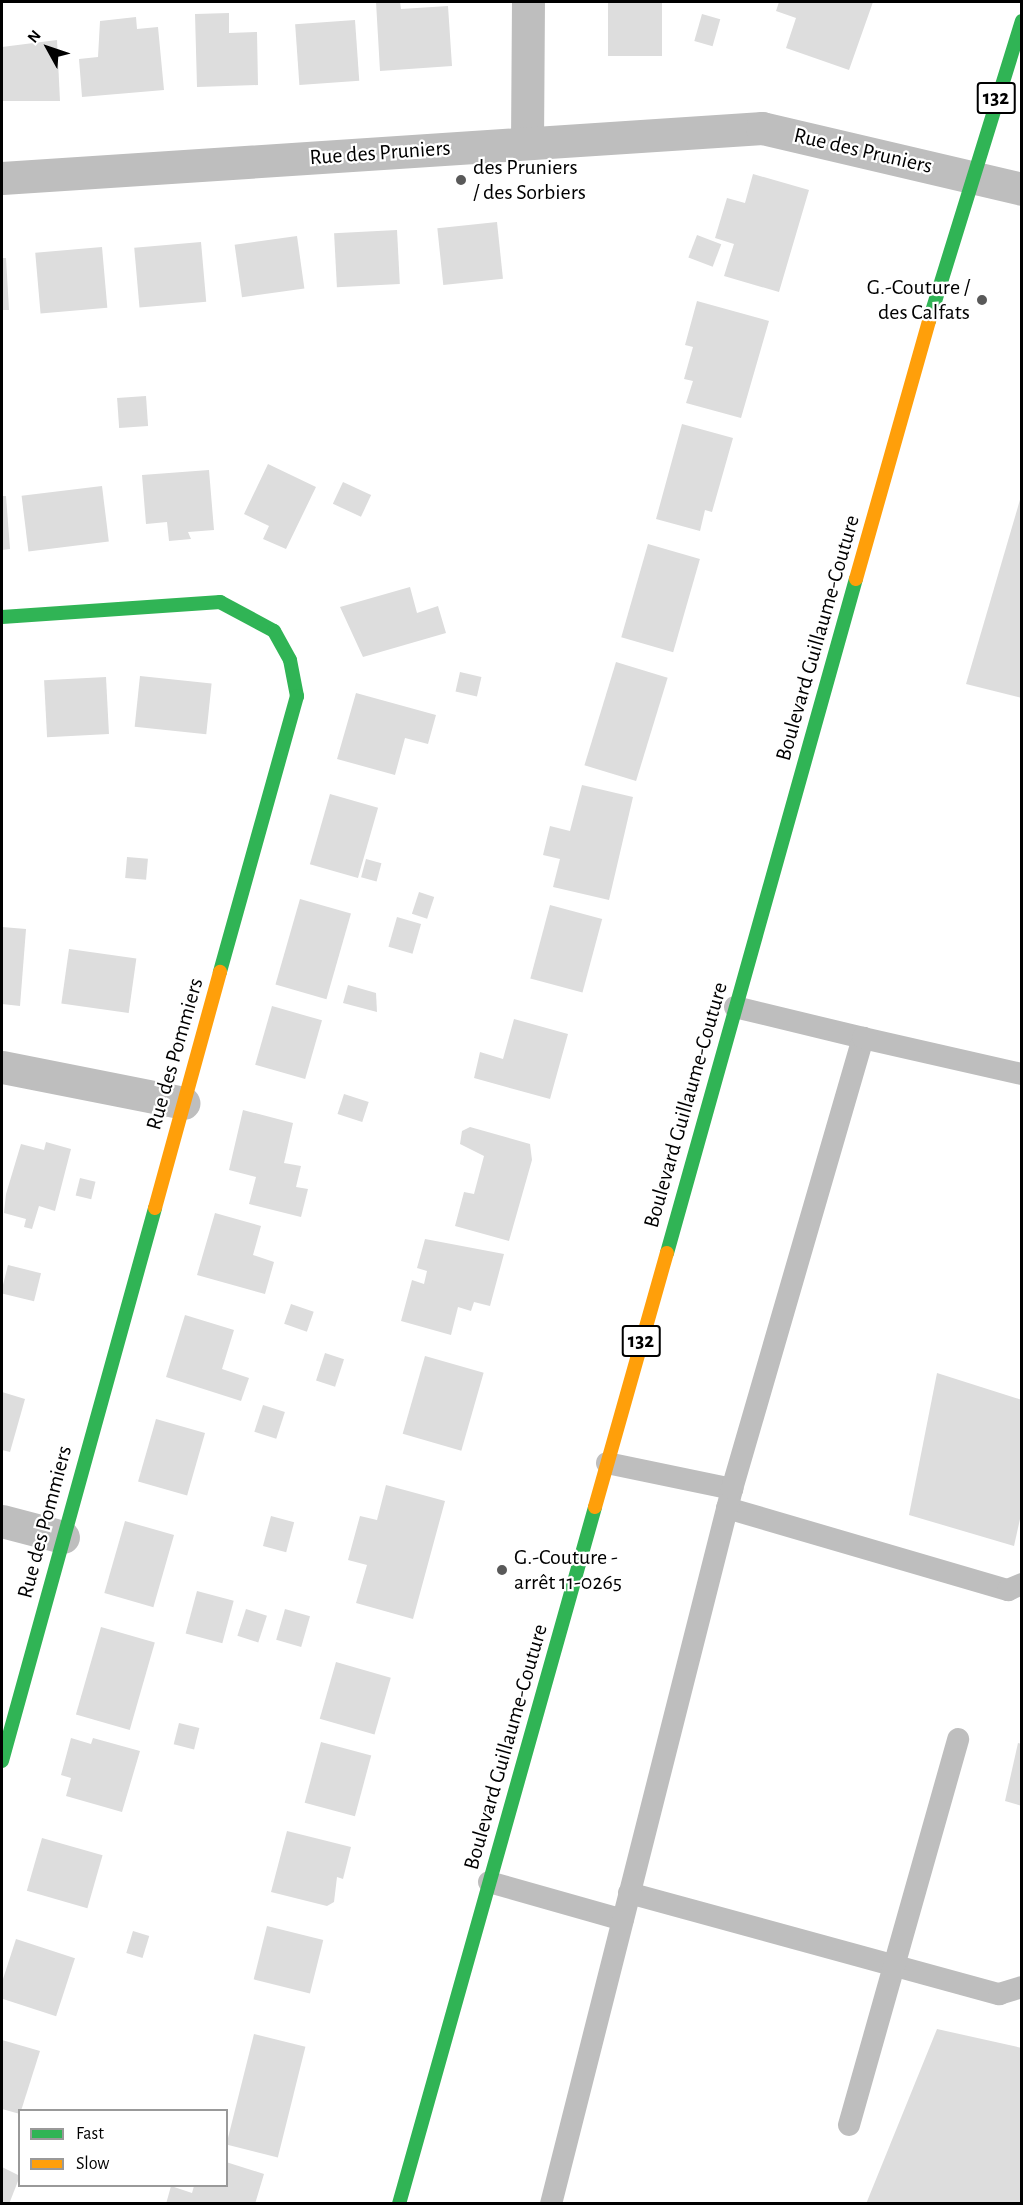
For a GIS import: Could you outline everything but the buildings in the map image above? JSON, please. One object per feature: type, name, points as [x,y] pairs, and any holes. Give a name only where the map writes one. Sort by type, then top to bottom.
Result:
[{"type":"main road","name":"Boulevard Guillaume-Couture","points":[[399,2204],[970,175],[1022,21]]},
{"type":"main road","name":"Rue des Pommiers","points":[[2,617],[220,602],[274,631],[290,660],[297,696],[2,1761]]},
{"type":"street","points":[[527,143],[528,2]]},
{"type":"street","name":"Rue des Pruniers","points":[[2,178],[762,128],[1022,189]]},
{"type":"street","points":[[2,1067],[183,1103]]},
{"type":"street","points":[[2,1521],[63,1537]]},
{"type":"lane","points":[[735,1007],[1022,1074]]},
{"type":"lane","points":[[551,2204],[730,1499],[863,1038]]},
{"type":"lane","points":[[607,1463],[730,1499],[1008,1590],[1022,1584]]},
{"type":"lane","points":[[849,2125],[958,1739]]},
{"type":"lane","points":[[489,1882],[623,1920]]},
{"type":"lane","points":[[629,1893],[999,1994],[1022,1987]]},
{"type":"traffic: fast","points":[[929,321],[1022,21]]},
{"type":"traffic: fast","points":[[667,1253],[856,579]]},
{"type":"traffic: fast","points":[[2,617],[220,602],[274,631],[290,660],[297,696],[220,972]]},
{"type":"traffic: fast","points":[[2,1761],[155,1208]]},
{"type":"traffic: fast","points":[[399,2204],[595,1507]]},
{"type":"traffic: slow","points":[[856,579],[929,321]]},
{"type":"traffic: slow","points":[[155,1208],[220,972]]},
{"type":"traffic: slow","points":[[595,1507],[667,1253]]},
{"type":"place","name":"des Pruniers / des Sorbiers","points":[[461,180]]},
{"type":"place","name":"G.-Couture / des Calfats","points":[[982,300]]},
{"type":"place","name":"G.-Couture - arrêt 11-0265","points":[[502,1570]]}]
